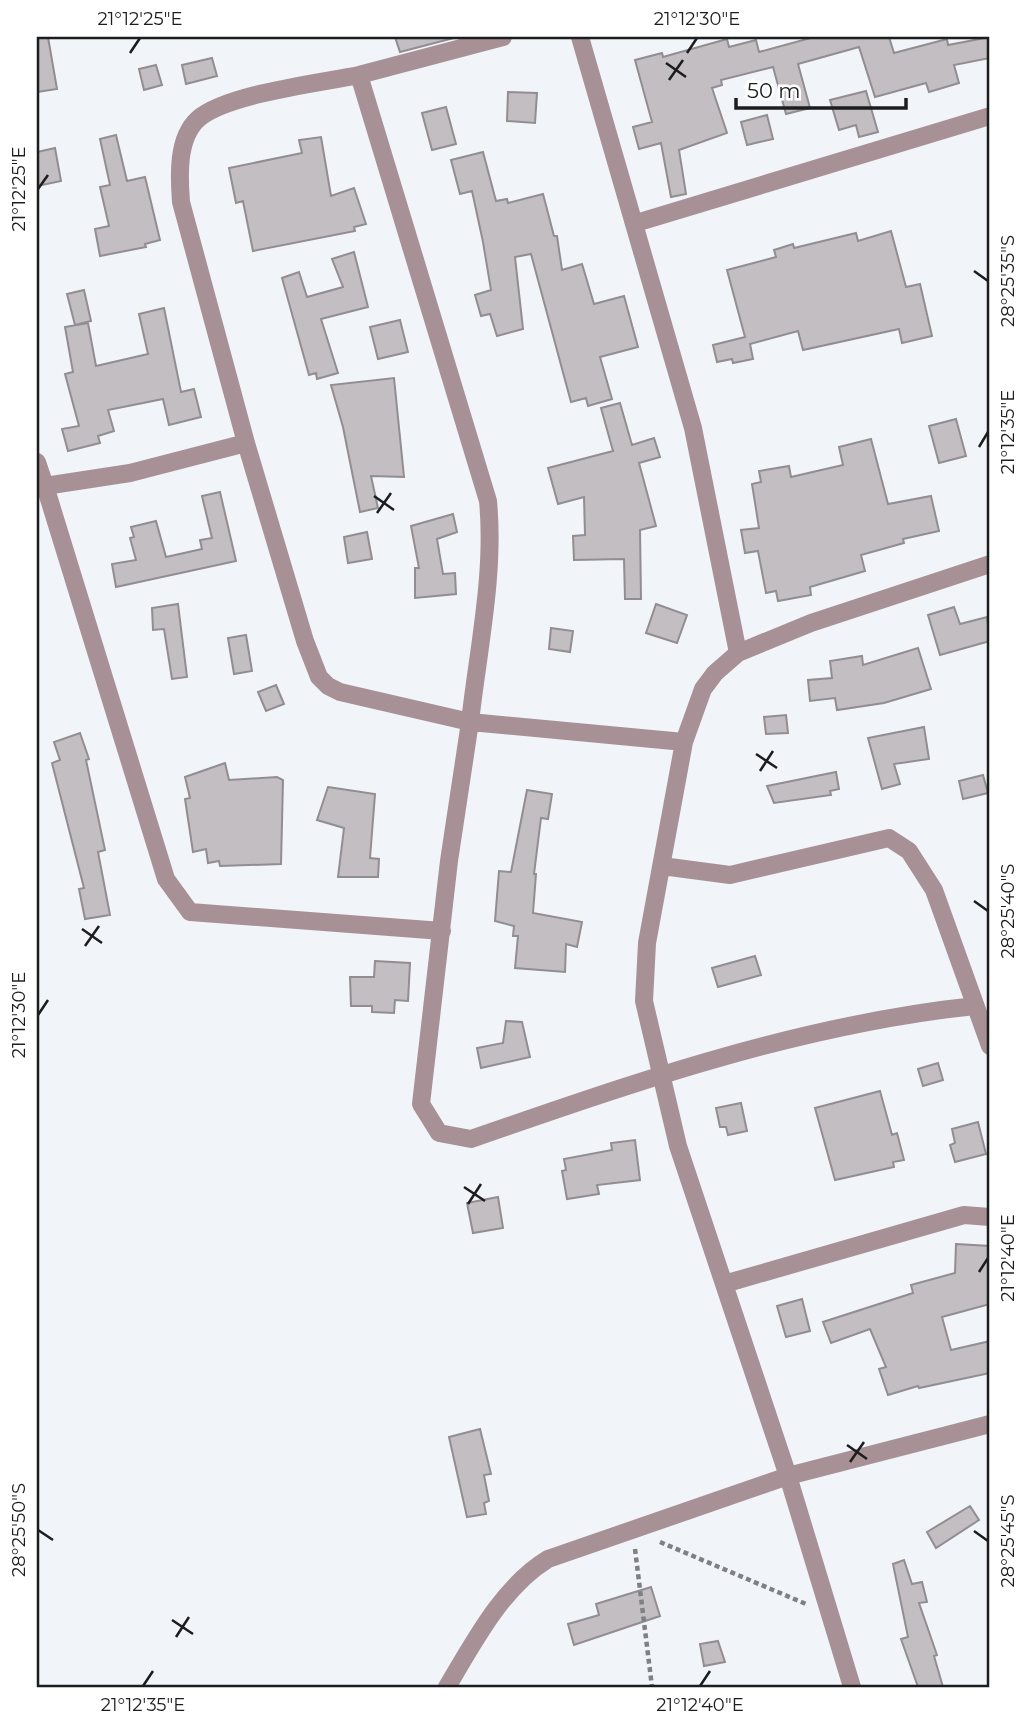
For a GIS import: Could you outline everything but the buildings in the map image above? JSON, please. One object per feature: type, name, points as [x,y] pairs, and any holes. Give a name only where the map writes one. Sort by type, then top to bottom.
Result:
[{"type":"street","points":[[503,37],[211,110],[196,121],[180,161],[181,202],[246,443],[305,640],[319,677],[328,687],[470,722],[684,742]]},
{"type":"street","points":[[580,37],[636,223],[693,428],[738,653]]},
{"type":"street","points":[[359,75],[488,501],[491,530],[470,722],[427,1030],[421,1104],[439,1133],[471,1139],[660,1074],[892,1016],[975,1006]]},
{"type":"street","points":[[636,223],[990,116]]},
{"type":"street","points":[[45,486],[130,473],[246,443]]},
{"type":"street","points":[[37,462],[166,879],[190,912],[442,931]]},
{"type":"street","points":[[852,1687],[788,1476],[678,1146],[644,1000],[647,943],[684,742],[703,689],[715,673],[738,653],[811,623],[990,564]]},
{"type":"street","points":[[662,866],[730,875],[889,838],[909,851],[934,890],[990,1046]]},
{"type":"street","points":[[724,1284],[964,1215],[990,1217]]},
{"type":"street","points":[[447,1687],[497,1609],[530,1570],[548,1559],[788,1476],[990,1424]]},
{"type":"path","points":[[633,1530],[828,1614]]},
{"type":"path","points":[[633,1530],[652,1687]]}]
